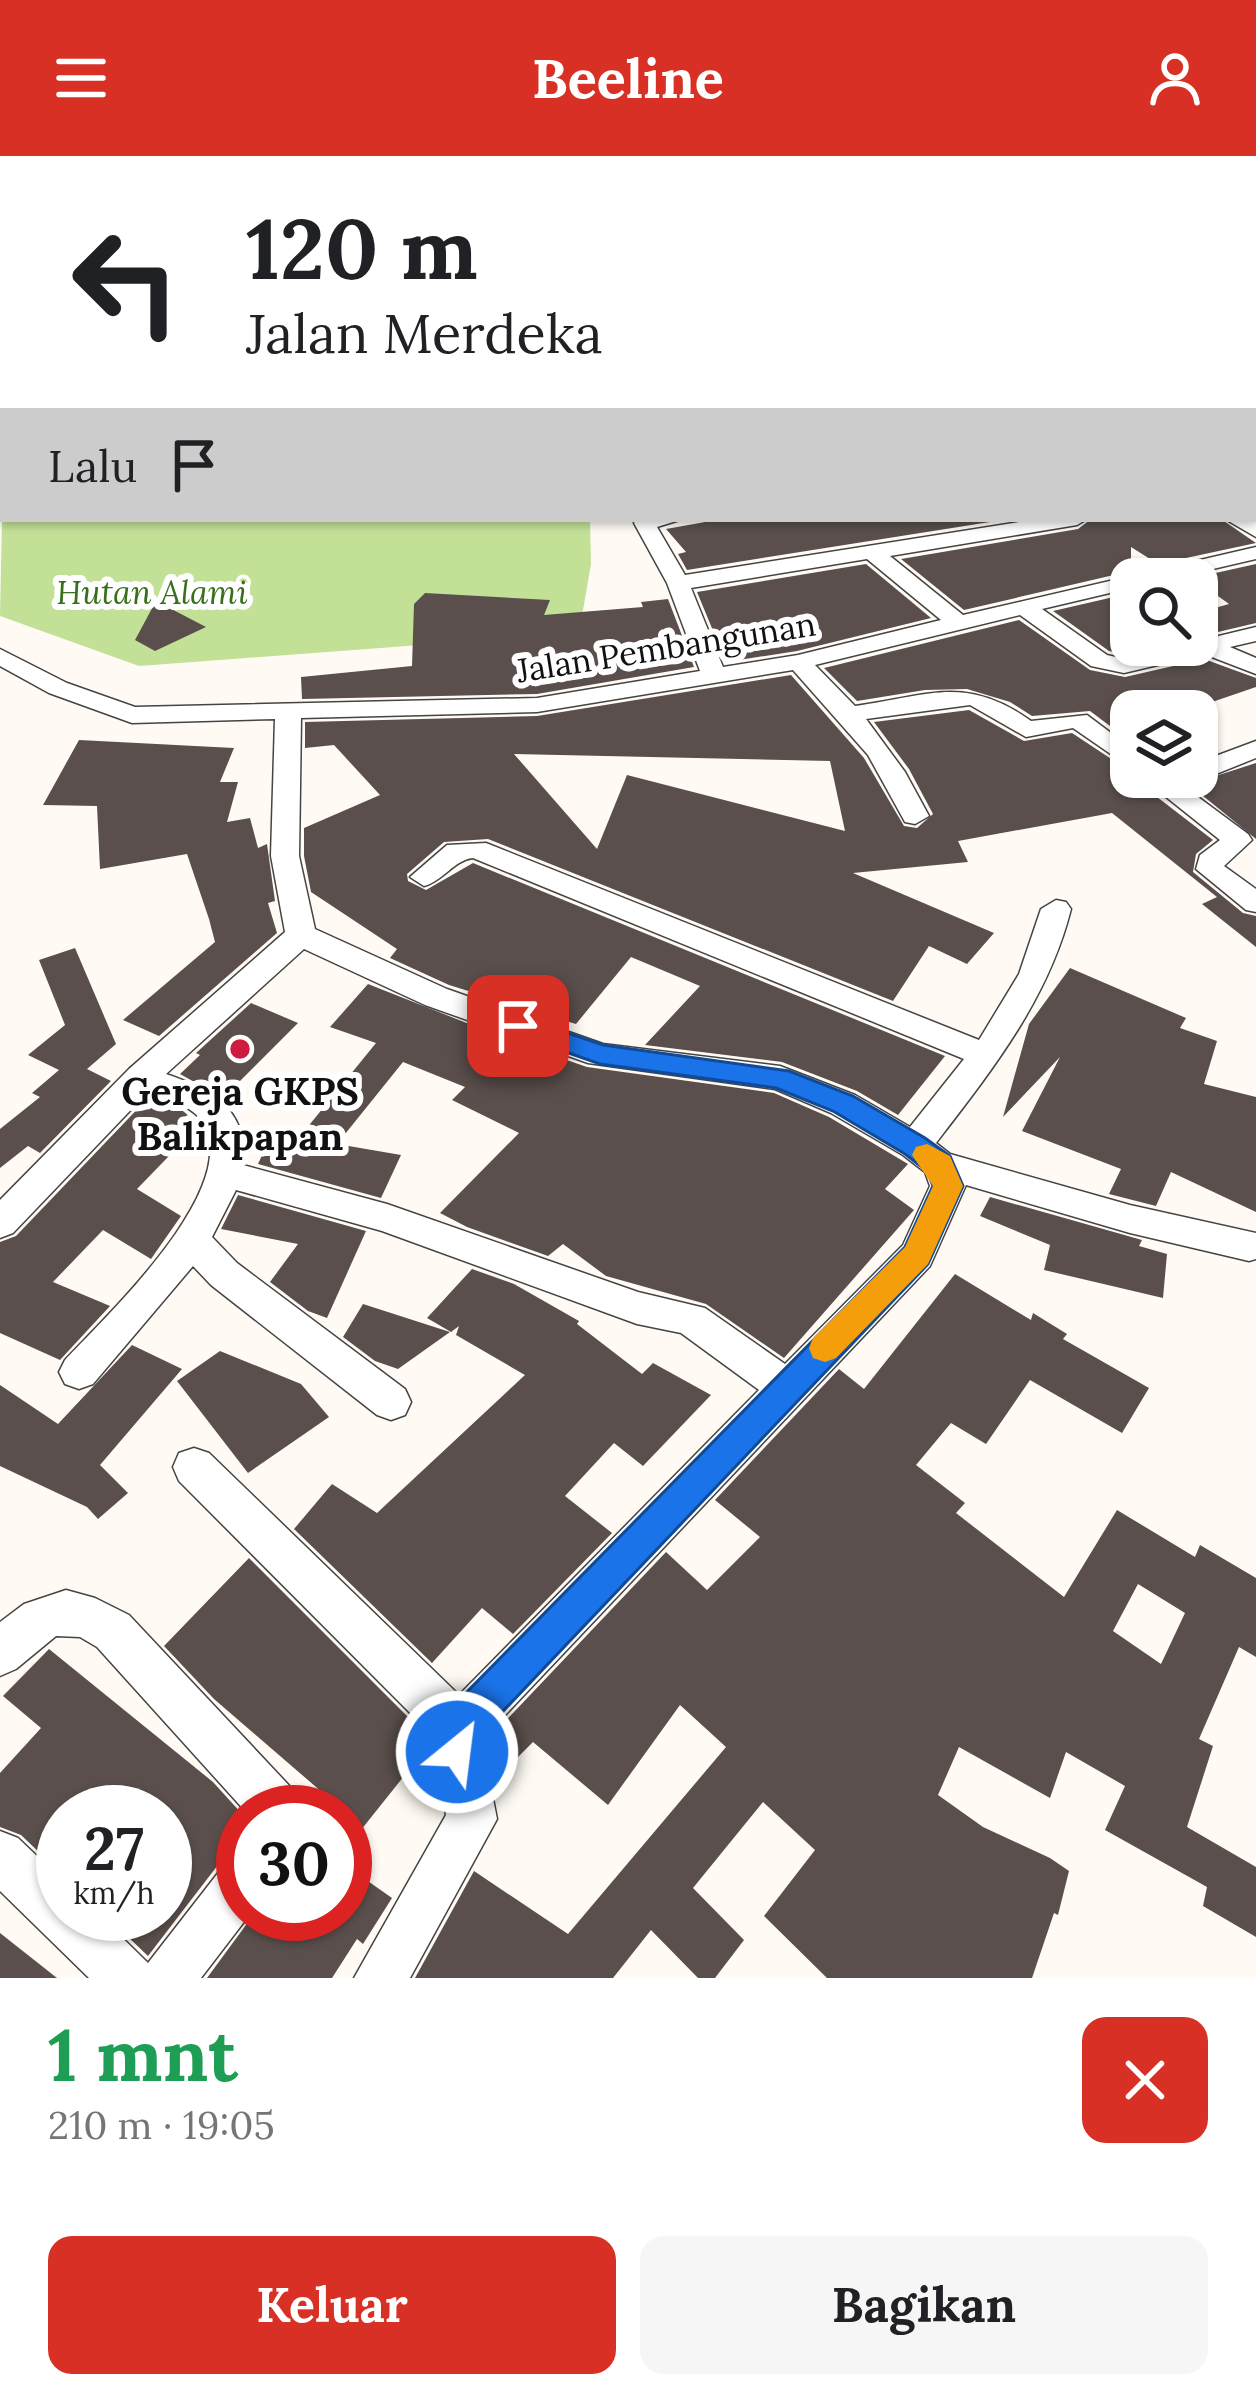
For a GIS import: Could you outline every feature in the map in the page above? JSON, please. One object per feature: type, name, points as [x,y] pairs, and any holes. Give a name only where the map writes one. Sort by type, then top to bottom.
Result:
[{"type":"street","points":[[644,522],[678,583],[715,677]]},
{"type":"street","points":[[678,583],[1057,522]]},
{"type":"street","points":[[872,552],[958,622]]},
{"type":"street","points":[[1218,562],[1256,553]]},
{"type":"street","name":"Jalan Pembangunan","points":[[0,656],[58,688],[132,716],[537,705],[798,662],[1110,586]]},
{"type":"street","points":[[1022,606],[1110,665]]},
{"type":"street","points":[[1218,643],[1256,634]]},
{"type":"street","points":[[1218,651],[1256,667]]},
{"type":"street","points":[[798,662],[851,714],[898,776],[915,816]]},
{"type":"street","points":[[851,714],[972,697],[992,704],[1026,729],[1078,720],[1110,744]]},
{"type":"street","points":[[288,715],[285,856],[302,934]]},
{"type":"street","points":[[1218,764],[1256,749]]},
{"type":"street","points":[[1188,798],[1238,840],[1210,861],[1210,868],[1256,903]]},
{"type":"street","points":[[424,877],[457,851],[476,849],[985,1054]]},
{"type":"street","points":[[927,1155],[1030,985],[1056,909]]},
{"type":"street","points":[[0,1223],[141,1078],[302,934]]},
{"type":"street","points":[[302,934],[436,997],[600,1055],[780,1078],[843,1104],[927,1155],[1130,1219],[1249,1246]]},
{"type":"street","points":[[80,1372],[194,1242],[226,1174],[225,1130],[215,1112],[141,1078]]},
{"type":"street","points":[[381,1978],[472,1819],[457,1752],[462,1731],[474,1713],[917,1255],[948,1186],[927,1155]]},
{"type":"street","points":[[226,1174],[387,1218],[637,1308],[691,1319],[786,1387]]},
{"type":"street","points":[[194,1242],[224,1274],[391,1402]]},
{"type":"street","points":[[194,1467],[462,1731]]},
{"type":"street","points":[[0,1653],[35,1621],[60,1612],[86,1612],[113,1631],[254,1785]]},
{"type":"street","points":[[0,1856],[128,1978]]},
{"type":"street","points":[[168,1978],[216,1917]]},
{"type":"green space","name":"Hutan Alami","points":[[2,522],[590,522],[591,564],[579,633],[139,666],[0,616]]},
{"type":"building","points":[[705,522],[990,522],[687,570],[678,554],[686,552],[666,529]]},
{"type":"building","points":[[1087,522],[1225,522],[1256,543],[1186,558],[1148,558],[1131,547],[1131,558],[1110,558],[1110,576],[964,610],[901,559],[1078,529]]},
{"type":"building","points":[[866,564],[931,618],[797,651],[726,662],[697,592]]},
{"type":"building","points":[[1256,564],[1256,623],[1218,632],[1218,607],[1229,604],[1218,596],[1218,572]]},
{"type":"building","points":[[425,593],[550,600],[544,615],[643,607],[641,602],[668,599],[694,667],[537,694],[302,699],[301,677],[412,666],[414,604]]},
{"type":"building","points":[[1110,598],[1110,651],[1109,651],[1053,611]]},
{"type":"building","points":[[156,601],[206,627],[155,651],[135,640]]},
{"type":"building","points":[[1019,620],[1090,670],[1125,677],[1173,666],[1218,664],[1256,678],[1256,687],[1218,700],[1218,690],[1110,690],[1110,726],[1090,711],[1032,716],[1010,702],[967,689],[857,701],[824,668]]},
{"type":"building","points":[[791,675],[864,758],[904,826],[917,828],[933,814],[909,769],[874,722],[969,710],[1024,741],[1072,733],[1110,758],[1110,798],[1158,798],[1213,840],[1196,854],[1193,872],[1243,913],[1256,916],[1256,947],[1202,904],[1217,897],[1112,813],[958,841],[968,862],[853,873],[994,933],[967,964],[929,946],[893,1001],[488,839],[444,842],[407,874],[408,881],[426,890],[473,863],[945,1056],[898,1115],[857,1091],[782,1062],[645,1045],[700,986],[631,957],[576,1024],[449,985],[390,958],[397,949],[311,892],[304,828],[380,795],[334,745],[305,748],[305,722],[537,716]],"holes":[[[514,754],[830,761],[845,831],[627,775],[597,849]]]},
{"type":"building","points":[[79,740],[234,748],[220,782],[238,782],[227,822],[250,818],[258,848],[267,844],[275,901],[268,903],[277,933],[159,1036],[123,1020],[215,942],[209,919],[187,854],[100,869],[97,806],[43,805]]},
{"type":"building","points":[[1256,763],[1256,839],[1206,798],[1218,798],[1218,775]]},
{"type":"building","points":[[75,948],[116,1044],[87,1069],[111,1081],[40,1153],[28,1146],[0,1168],[0,1129],[40,1097],[32,1093],[59,1070],[28,1055],[65,1025],[39,960]]},
{"type":"building","points":[[1070,968],[1186,1018],[1180,1028],[1217,1041],[1204,1084],[1256,1097],[1256,1212],[1171,1172],[1156,1206],[1109,1194],[1121,1169],[1022,1131],[1060,1057],[1003,1117],[1029,1024]]},
{"type":"building","points":[[368,984],[497,1035],[488,1046],[540,1071],[555,1056],[587,1067],[774,1093],[829,1117],[908,1164],[885,1189],[914,1210],[784,1358],[706,1304],[606,1276],[563,1244],[548,1256],[440,1213],[519,1133],[452,1100],[465,1087],[403,1062],[337,1144],[401,1155],[381,1198],[258,1164],[275,1127],[306,1129],[376,1043],[330,1027]]},
{"type":"building","name":"Gereja GKPS Balikpapan","points":[[251,1003],[298,1023],[223,1098],[180,1074],[200,1055],[196,1053]]},
{"type":"building","points":[[148,1098],[183,1111],[199,1125],[137,1189],[181,1216],[151,1259],[103,1230],[53,1282],[110,1306],[60,1360],[0,1333],[0,1242],[16,1236]]},
{"type":"building","points":[[238,1195],[366,1231],[327,1318],[308,1311],[270,1282],[298,1244],[221,1229]]},
{"type":"building","points":[[990,1197],[1142,1240],[1139,1246],[1167,1254],[1163,1298],[1044,1270],[1050,1245],[980,1216]]},
{"type":"building","points":[[472,1269],[514,1284],[579,1321],[642,1374],[653,1363],[711,1395],[643,1466],[614,1443],[565,1496],[612,1533],[513,1634],[482,1608],[432,1663],[294,1529],[332,1484],[377,1513],[525,1375],[456,1335],[459,1326],[451,1332],[427,1318]]},
{"type":"building","points":[[955,1274],[1031,1320],[1033,1313],[1067,1334],[1063,1339],[1149,1388],[1122,1433],[1030,1380],[986,1444],[951,1423],[916,1465],[965,1503],[956,1513],[1064,1597],[1117,1510],[1195,1557],[1200,1545],[1256,1578],[1256,1657],[1239,1647],[1199,1739],[1213,1746],[1187,1827],[1256,1867],[1256,1937],[1203,1906],[1207,1887],[1105,1830],[1125,1786],[1066,1752],[1050,1798],[959,1747],[938,1795],[983,1827],[1069,1871],[1058,1915],[1054,1913],[1032,1978],[827,1978],[764,1916],[815,1850],[763,1802],[693,1888],[744,1940],[715,1978],[698,1978],[651,1930],[613,1978],[415,1978],[474,1871],[568,1934],[726,1747],[680,1705],[608,1805],[533,1742],[501,1774],[489,1753],[495,1732],[666,1552],[707,1590],[760,1537],[715,1500],[839,1369],[864,1389]],"holes":[[[1138,1584],[1185,1613],[1161,1664],[1113,1631]]]},
{"type":"building","points":[[363,1304],[450,1332],[398,1369],[375,1361],[343,1337]]},
{"type":"building","points":[[132,1345],[182,1369],[100,1465],[128,1493],[98,1519],[87,1507],[0,1466],[0,1385],[58,1424]]},
{"type":"building","points":[[220,1351],[301,1384],[329,1417],[248,1473],[177,1381]]},
{"type":"building","points":[[249,1558],[432,1741],[372,1816],[372,1785],[314,1785],[214,1699],[164,1646]]},
{"type":"building","points":[[49,1649],[213,1782],[216,1868],[192,1899],[192,1785],[36,1785],[36,1849],[21,1835],[0,1827],[0,1773],[41,1728],[3,1696]]},
{"type":"building","points":[[372,1884],[392,1898],[372,1930]]},
{"type":"building","points":[[0,1933],[57,1978],[0,1978]]},
{"type":"building","points":[[132,1941],[160,1941],[148,1956]]},
{"type":"building","points":[[234,1941],[356,1941],[332,1978],[207,1978]]},
{"type":"slow traffic","points":[[825,1348],[917,1255],[948,1186],[939,1164],[927,1155]]},
{"type":"place","name":"Gereja GKPS Balikpapan","points":[[240,1049]]},
{"type":"route","points":[[457,1752],[462,1731],[474,1713],[917,1255],[948,1186],[939,1164],[915,1146],[843,1104],[780,1078],[600,1055],[518,1026]]}]
